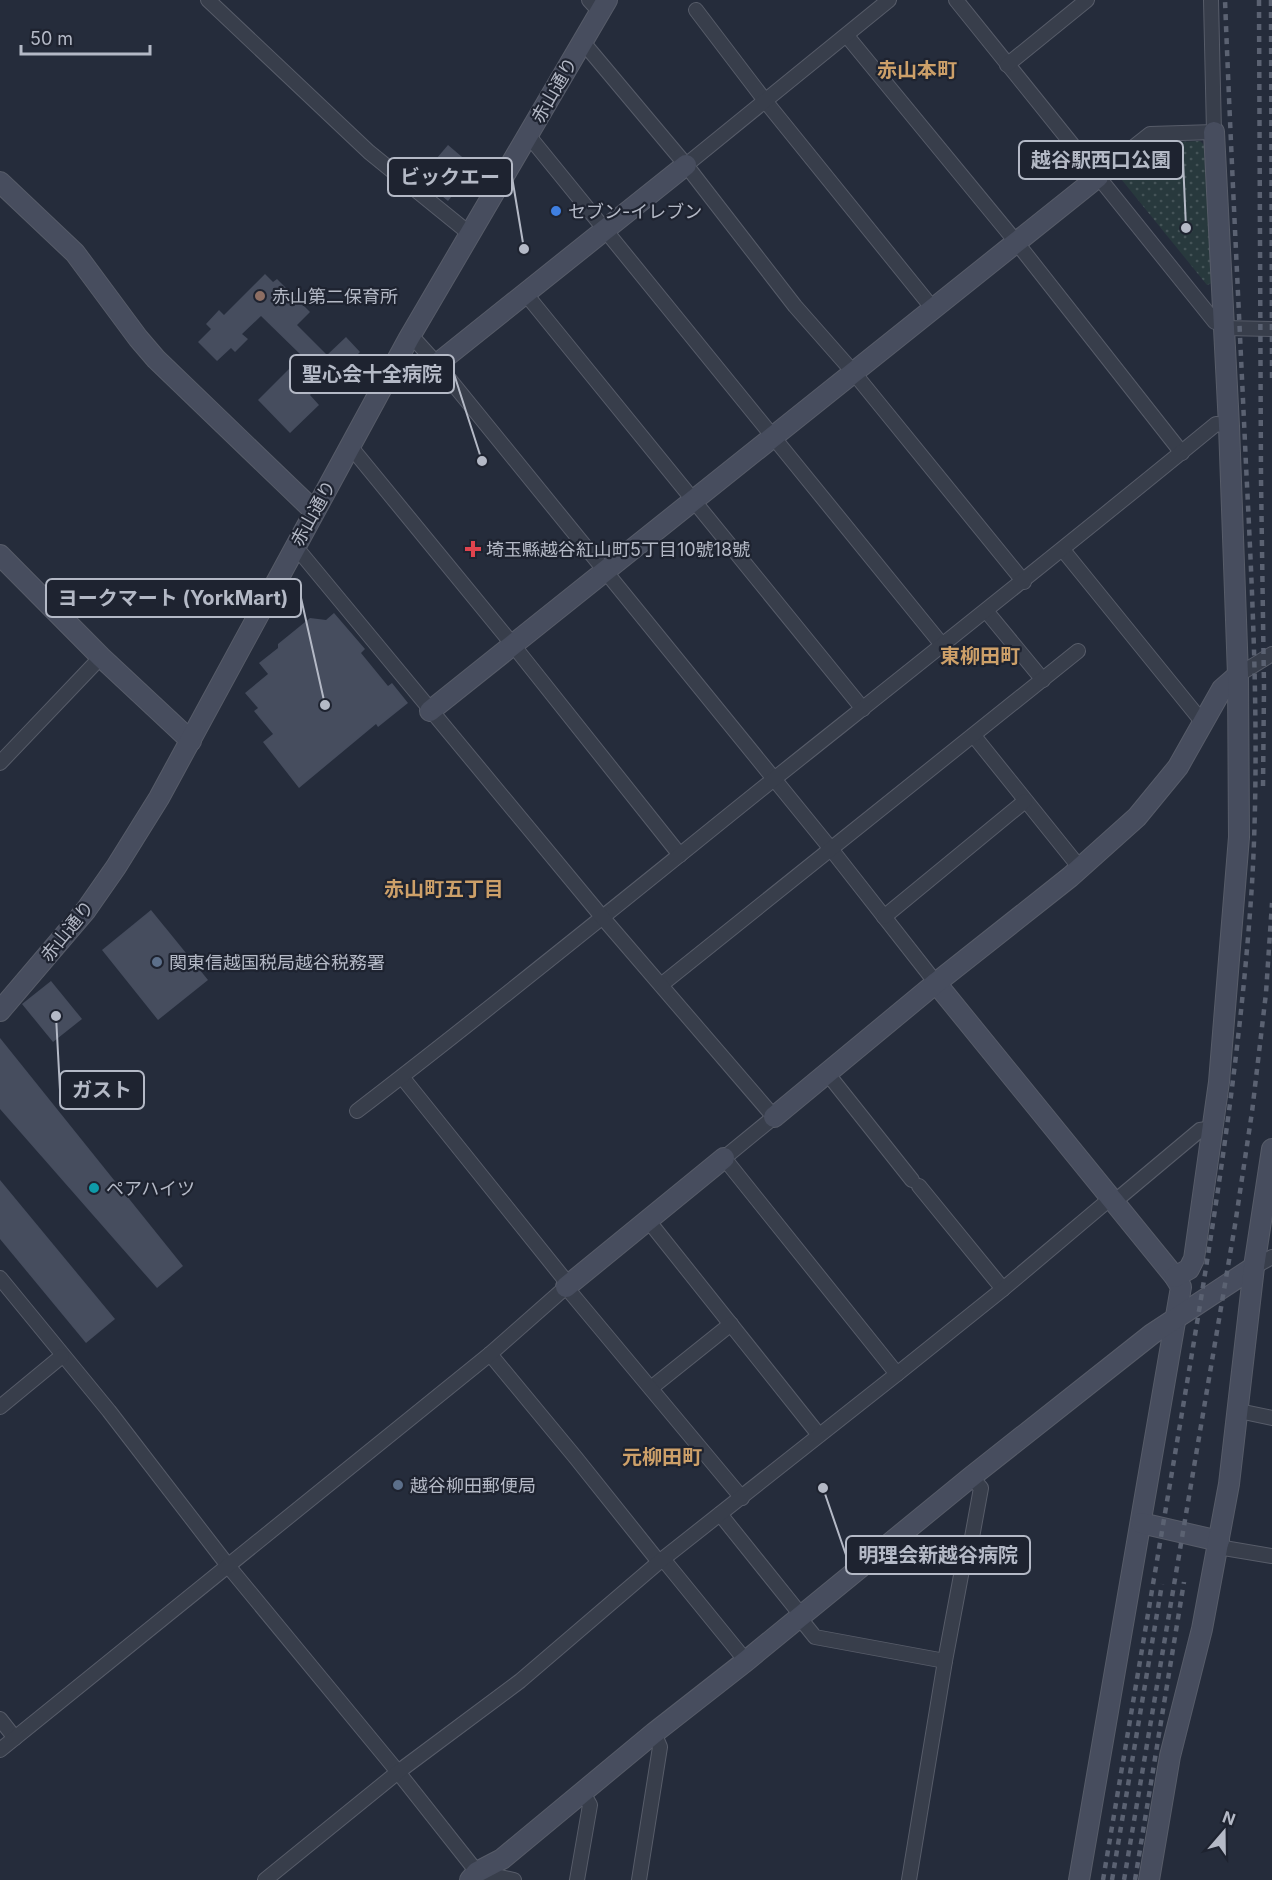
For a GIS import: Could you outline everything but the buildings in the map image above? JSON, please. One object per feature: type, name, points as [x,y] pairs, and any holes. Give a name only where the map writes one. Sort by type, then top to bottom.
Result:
[{"type":"street","points":[[208,0],[369,152],[470,234]]},
{"type":"street","points":[[437,364],[605,232],[889,0]]},
{"type":"street","points":[[956,0],[1215,322],[1224,325],[1272,329]]},
{"type":"street","points":[[1007,65],[1087,0]]},
{"type":"street","points":[[1175,1276],[1188,1269],[1194,1259],[1219,1082],[1239,837],[1238,675],[1229,426],[1214,132],[1211,0]]},
{"type":"street","name":"赤山通り","points":[[0,1011],[86,910],[116,867],[191,741],[409,338],[582,41],[598,4]]},
{"type":"street","points":[[696,10],[766,102],[934,310]]},
{"type":"street","points":[[847,36],[1017,243],[1182,453]]},
{"type":"street","points":[[582,41],[686,165],[795,306],[854,373],[1024,582]]},
{"type":"street","points":[[430,711],[934,310],[1150,134],[1214,132]]},
{"type":"street","points":[[528,135],[605,232],[775,436],[943,646]]},
{"type":"street","points":[[0,182],[75,253],[156,359],[314,511]]},
{"type":"street","points":[[525,293],[863,709]]},
{"type":"street","points":[[409,338],[417,342],[437,364],[831,849],[936,983],[1175,1276],[1181,1287],[1079,1880]]},
{"type":"street","points":[[357,1111],[987,612],[1216,424],[1229,426]]},
{"type":"street","points":[[350,446],[513,645],[680,855]]},
{"type":"street","points":[[295,546],[603,918],[774,1117]]},
{"type":"street","points":[[1063,550],[1204,724]]},
{"type":"street","points":[[0,555],[101,657],[191,741]]},
{"type":"street","points":[[987,612],[1043,680]]},
{"type":"street","points":[[661,985],[1078,651]]},
{"type":"street","points":[[0,1750],[490,1354],[647,1219],[1080,868],[1137,817],[1178,767],[1222,690],[1238,675],[1272,654]]},
{"type":"street","points":[[0,763],[101,657]]},
{"type":"street","points":[[974,736],[1080,868]]},
{"type":"street","points":[[884,917],[1025,801]]},
{"type":"street","points":[[827,1073],[1003,1289]]},
{"type":"street","points":[[402,1077],[567,1286],[741,1497]]},
{"type":"street","points":[[265,1880],[398,1772],[520,1682],[661,1561],[1200,1130],[1213,1128]]},
{"type":"street","points":[[1149,1880],[1170,1756],[1202,1629],[1218,1544],[1239,1411],[1254,1267],[1272,1149]]},
{"type":"street","points":[[724,1158],[897,1374]]},
{"type":"street","points":[[647,1219],[819,1435]]},
{"type":"street","points":[[474,1876],[502,1859],[654,1733],[1152,1334],[1272,1257]]},
{"type":"street","points":[[0,1278],[109,1411],[229,1567],[398,1772],[474,1876],[514,1880]]},
{"type":"street","points":[[651,1388],[731,1324]]},
{"type":"street","points":[[490,1354],[746,1661]]},
{"type":"street","points":[[0,1407],[62,1356]]},
{"type":"street","points":[[1239,1411],[1272,1418]]},
{"type":"street","points":[[909,1880],[945,1661],[965,1554],[971,1543],[981,1488],[972,1477]]},
{"type":"street","points":[[720,1515],[815,1637],[945,1661]]},
{"type":"street","points":[[1141,1523],[1272,1556]]},
{"type":"street","points":[[0,1719],[15,1737]]},
{"type":"street","points":[[639,1880],[660,1747],[654,1733]]},
{"type":"street","points":[[577,1880],[590,1805],[583,1793]]},
{"type":"shaded area","points":[[1200,141],[1207,148],[1212,283],[1207,285],[1117,174],[1154,143]]},
{"type":"railway","points":[[1103,1880],[1217,1196],[1241,1010],[1252,884],[1255,779],[1253,622],[1225,0]]},
{"type":"railway","points":[[1259,0],[1263,787]]},
{"type":"railway","points":[[1271,0],[1272,379]]},
{"type":"railway","points":[[1124,1880],[1235,1225],[1252,1112],[1266,993],[1272,903]]},
{"type":"railway","points":[[1135,1880],[1184,1582]]},
{"type":"railway","points":[[1112,1880],[1162,1584]]},
{"type":"place","name":"セブン-イレブン","points":[[556,211]]},
{"type":"place","name":"越谷駅西口公園","points":[[1186,228]]},
{"type":"place","name":"ビックエー","points":[[524,249]]},
{"type":"place","name":"赤山第二保育所","points":[[260,296]]},
{"type":"place","name":"聖心会十全病院","points":[[482,461]]},
{"type":"place","name":"埼玉縣越谷紅山町5丁目10號18號","points":[[473,549]]},
{"type":"place","name":"ヨークマート (YorkMart)","points":[[325,705]]},
{"type":"place","name":"関東信越国税局越谷税務署","points":[[157,962]]},
{"type":"place","name":"ガスト","points":[[56,1016]]},
{"type":"place","name":"ペアハイツ","points":[[94,1188]]},
{"type":"place","name":"越谷柳田郵便局","points":[[398,1485]]},
{"type":"place","name":"明理会新越谷病院","points":[[823,1488]]},
{"type":"district","name":"赤山本町","points":[[917,70]]},
{"type":"district","name":"東柳田町","points":[[980,656]]},
{"type":"district","name":"赤山町五丁目","points":[[444,889]]},
{"type":"district","name":"元柳田町","points":[[662,1457]]}]
